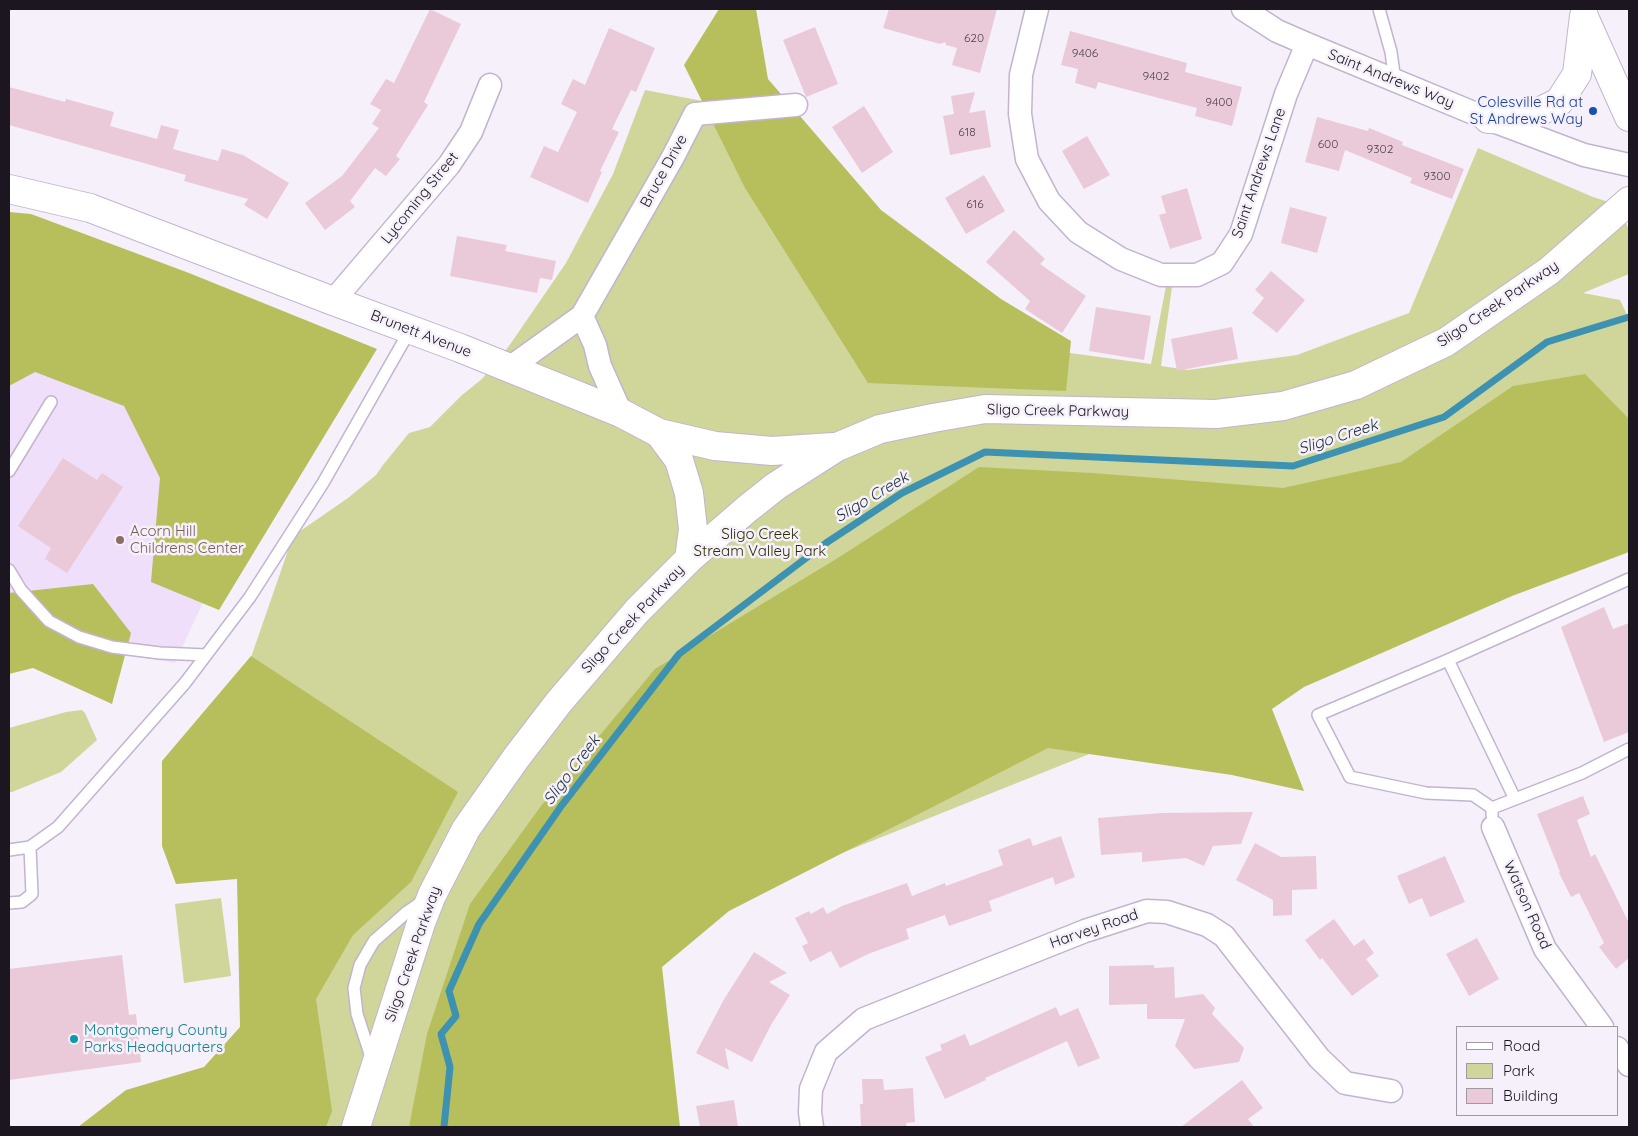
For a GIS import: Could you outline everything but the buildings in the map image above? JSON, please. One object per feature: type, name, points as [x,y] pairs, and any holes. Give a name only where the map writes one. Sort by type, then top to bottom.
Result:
[{"type":"main road","points":[[1582,12],[1629,117]]},
{"type":"main road","points":[[1488,118],[1522,120],[1559,102],[1577,74],[1582,12]]},
{"type":"main road","name":"Brunett Avenue","points":[[9,189],[90,208],[333,302],[460,348],[621,414],[659,433],[715,446],[772,451],[837,447]]},
{"type":"main road","name":"Sligo Creek Parkway","points":[[356,1127],[421,923],[432,895],[466,829],[516,758],[559,702],[637,611],[689,559],[776,486],[837,447],[880,429],[985,409],[1216,414],[1282,406],[1356,385],[1446,342],[1549,271],[1629,201]]},
{"type":"main road","points":[[659,433],[679,460],[690,493],[692,529],[689,559]]},
{"type":"street","name":"Saint Andrews Lane","points":[[1037,9],[1021,75],[1020,114],[1027,159],[1049,201],[1078,232],[1121,259],[1161,275],[1197,275],[1222,263],[1241,234],[1286,94],[1307,44]]},
{"type":"street","name":"Saint Andrews Way","points":[[1243,9],[1277,31],[1395,81],[1584,155],[1629,165]]},
{"type":"street","name":"Lycoming Street","points":[[333,302],[449,165],[471,132],[490,85]]},
{"type":"street","name":"Bruce Drive","points":[[508,369],[582,316],[674,157],[696,114],[796,105]]},
{"type":"street","points":[[582,316],[595,345],[600,366],[621,414]]},
{"type":"street","name":"Watson Road","points":[[1492,817],[1545,949],[1601,1026]]},
{"type":"street","name":"Harvey Road","points":[[812,1127],[810,1112],[811,1089],[826,1052],[864,1019],[1084,931],[1147,911],[1167,912],[1207,925],[1224,936],[1319,1058],[1345,1083],[1391,1091]]},
{"type":"street","points":[[1618,1049],[1629,1065]]},
{"type":"lane","points":[[1379,9],[1391,52],[1395,81]]},
{"type":"lane","points":[[9,850],[30,847],[58,827],[185,683],[206,656],[250,597],[323,483],[410,330]]},
{"type":"lane","points":[[9,471],[50,402]]},
{"type":"lane","points":[[9,570],[21,590],[49,621],[79,637],[112,647],[206,656]]},
{"type":"lane","points":[[1629,580],[1318,715],[1350,777],[1426,793],[1474,795],[1492,817],[1515,799],[1582,774],[1629,749]]},
{"type":"lane","points":[[1448,660],[1515,799]]},
{"type":"lane","points":[[9,903],[22,902],[32,894],[30,847]]},
{"type":"lane","points":[[375,1067],[357,1014],[354,988],[360,965],[374,941],[407,912],[432,895]]},
{"type":"shaded area","name":"Acorn Hill Childrens Center","points":[[9,323],[276,443],[175,663],[9,636]]},
{"type":"green space","points":[[719,9],[756,9],[768,79],[881,210],[1001,299],[1071,341],[1066,391],[868,383],[745,188],[684,65]]},
{"type":"green space","name":"Sligo Creek Stream Valley Park","points":[[645,90],[786,117],[918,264],[1048,350],[1151,364],[1166,286],[1172,287],[1161,366],[1188,370],[1297,355],[1409,313],[1478,148],[1593,197],[1618,205],[1629,230],[1629,274],[1583,293],[1620,300],[1629,319],[1629,538],[632,937],[657,1127],[142,1127],[278,1077],[248,666],[293,536],[348,498],[376,475],[409,433],[430,427],[462,395],[482,379],[509,346],[566,263],[613,174]]},
{"type":"green space","points":[[9,212],[31,214],[189,273],[377,349],[219,610],[151,582],[160,478],[124,406],[35,372],[9,386]]},
{"type":"green space","points":[[1585,374],[1629,419],[1629,552],[1512,596],[1304,687],[1272,709],[1304,791],[1232,775],[1048,748],[729,911],[662,967],[680,1127],[409,1127],[427,1034],[470,904],[541,806],[655,669],[841,556],[979,467],[1092,473],[1283,488],[1401,462],[1513,386]]},
{"type":"green space","points":[[93,584],[131,633],[112,704],[33,668],[9,674],[9,593]]},
{"type":"green space","points":[[251,656],[458,792],[411,882],[353,935],[316,999],[332,1111],[326,1127],[78,1127],[126,1090],[204,1067],[240,1027],[237,879],[176,884],[162,846],[162,761]]},
{"type":"green space","points":[[82,710],[97,740],[61,772],[9,792],[9,728],[66,712]]},
{"type":"green space","points":[[221,898],[231,976],[184,983],[175,904]]},
{"type":"waterway","name":"Sligo Creek","points":[[444,1127],[450,1067],[441,1034],[456,1016],[449,991],[479,924],[562,805],[679,654],[826,543],[902,493],[985,452],[1293,466],[1444,417],[1547,342],[1629,317]]},
{"type":"place","name":"Colesville Rd at St Andrews Way","points":[[1593,111]]},
{"type":"place","name":"Acorn Hill Childrens Center","points":[[120,540]]},
{"type":"place","name":"Montgomery County Parks Headquarters","points":[[74,1039]]}]
